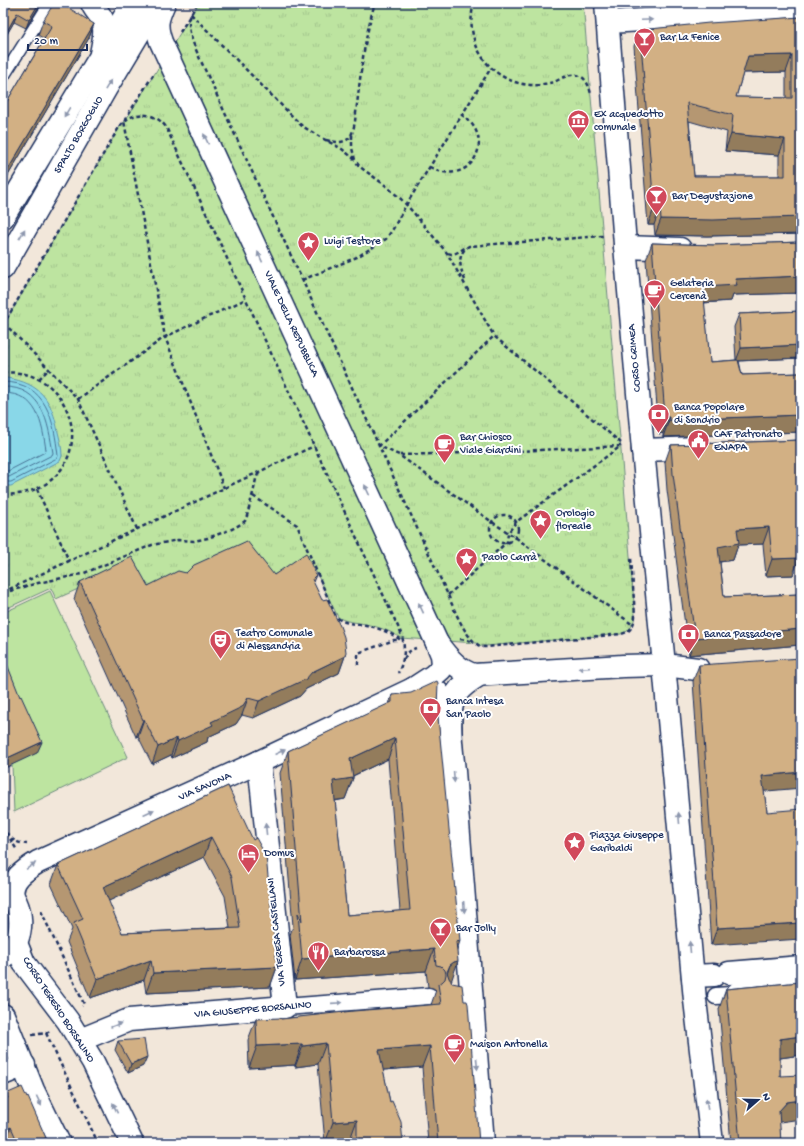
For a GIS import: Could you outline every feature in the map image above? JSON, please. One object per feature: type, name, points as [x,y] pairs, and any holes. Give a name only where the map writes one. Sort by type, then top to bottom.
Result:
[{"type":"street","points":[[92,3],[104,25],[105,32],[101,54]]},
{"type":"street","name":"SPALTO BORGOGLIO","points":[[3,217],[133,3]]},
{"type":"street","name":"SPALTO BORGOGLIO","points":[[3,268],[106,88],[157,3]]},
{"type":"street","name":"VIALE DELLA REPUBBLICA","points":[[164,3],[159,15],[158,24],[158,32],[161,42],[437,644]]},
{"type":"street","points":[[607,13],[801,11]]},
{"type":"street","name":"CORSO CRIMEA","points":[[607,13],[615,245],[643,450],[693,976],[712,1143]]},
{"type":"street","points":[[615,245],[699,249]]},
{"type":"street","points":[[643,450],[722,447]]},
{"type":"street","points":[[623,666],[639,659],[653,648],[657,641],[660,624]]},
{"type":"street","points":[[437,644],[462,669],[469,674],[479,675],[623,666],[664,665],[706,668]]},
{"type":"street","name":"VIA SAVONA","points":[[8,891],[12,893],[16,879],[29,867],[38,862],[259,762],[413,689],[433,676],[441,668],[443,664],[442,655],[437,644]]},
{"type":"street","points":[[479,675],[462,686],[453,700],[451,712],[451,738],[483,1143]]},
{"type":"street","points":[[413,689],[421,687],[429,688],[435,690],[440,696],[447,715],[451,738]]},
{"type":"street","name":"VIA TERESA CASTELLANI","points":[[259,762],[285,1007]]},
{"type":"street","points":[[8,891],[17,907],[20,923],[10,950]]},
{"type":"street","name":"CORSO TERESIO BORSALINO","points":[[10,950],[24,963],[68,1021],[93,1062],[132,1143]]},
{"type":"street","points":[[693,976],[801,967]]},
{"type":"street","points":[[716,996],[731,995],[743,985],[801,978]]},
{"type":"street","points":[[452,994],[463,995],[466,999],[475,1040]]},
{"type":"street","name":"VIA GIUSEPPE BORSALINO","points":[[80,1040],[129,1020],[429,996]]},
{"type":"street","points":[[3,1015],[33,1090],[59,1143]]},
{"type":"street","points":[[3,1074],[24,1065]]},
{"type":"lane","points":[[3,77],[46,9],[56,3]]},
{"type":"path","points":[[197,3],[191,14],[189,24],[196,49],[464,629],[476,644],[483,647],[621,634],[630,630],[634,625],[635,614],[630,553]]},
{"type":"path","points":[[357,164],[352,148],[352,134],[365,41],[375,3]]},
{"type":"path","points":[[466,3],[472,8]]},
{"type":"path","points":[[474,3],[472,8],[471,26],[474,39],[481,56],[491,68],[499,74],[510,80],[528,84],[546,84],[571,75],[579,75],[587,83],[592,98],[591,84]]},
{"type":"path","points":[[191,14],[302,126],[320,138],[342,149],[363,170],[401,199],[447,252],[494,336],[621,445]]},
{"type":"path","points":[[302,280],[357,257],[386,239],[491,68]]},
{"type":"path","points":[[137,529],[78,399],[4,324],[114,135],[124,121],[132,116],[146,115],[159,120],[166,127],[400,631],[404,649],[402,662],[398,673],[394,678]]},
{"type":"path","points":[[430,167],[442,172],[456,172],[465,168],[475,158],[479,144],[477,130],[472,122],[462,115]]},
{"type":"path","points":[[124,121],[165,337],[224,488]]},
{"type":"path","points":[[320,138],[330,141],[344,141],[349,139],[352,134]]},
{"type":"path","points":[[447,252],[449,254],[454,254],[470,246],[604,236],[615,245]]},
{"type":"path","points":[[469,290],[461,272],[460,262],[461,254],[470,246]]},
{"type":"path","points":[[78,399],[165,337],[246,299]]},
{"type":"path","points":[[379,446],[494,336]]},
{"type":"path","points":[[39,379],[49,369]]},
{"type":"path","points":[[3,373],[11,372],[26,374],[39,379],[52,388],[62,400],[69,413],[72,428],[72,443],[67,457],[60,470],[50,481],[37,489],[23,494],[3,494]]},
{"type":"path","points":[[620,436],[621,445]]},
{"type":"path","points":[[399,455],[498,452],[621,445]]},
{"type":"path","points":[[507,542],[508,533],[516,522],[621,445]]},
{"type":"path","points":[[3,592],[314,446]]},
{"type":"path","points":[[379,446],[399,455],[515,537],[634,625]]},
{"type":"path","points":[[3,592],[38,582],[82,574],[152,545],[178,540],[194,541],[208,538],[232,529],[245,521],[256,479],[260,472]]},
{"type":"path","points":[[37,489],[69,561]]},
{"type":"path","points":[[252,496],[296,525],[337,618],[344,622],[371,626],[391,634],[403,642]]},
{"type":"path","points":[[448,595],[507,542],[515,537],[518,530],[516,522],[509,516],[497,516],[492,522],[490,530],[493,537],[499,542],[507,542]]},
{"type":"path","points":[[358,665],[358,653],[394,640],[403,642]]},
{"type":"path","points":[[41,911],[84,1004]]},
{"type":"path","points":[[46,1033],[98,1143]]},
{"type":"green space","points":[[199,3],[583,3],[635,615],[630,629],[621,634],[486,646],[481,646],[476,643],[400,638],[393,633],[378,627],[347,621],[338,617],[315,570],[312,571],[296,564],[267,578],[141,595],[127,567],[56,599],[51,588],[3,610],[3,326],[119,128],[125,121]]},
{"type":"green space","points":[[50,591],[128,757],[14,812],[12,765],[3,676],[3,613]]},
{"type":"water","points":[[7,378],[28,384],[43,395],[48,402],[61,444],[62,456],[60,461],[11,486],[3,486],[3,379]]},
{"type":"building","points":[[3,3],[39,3],[29,20],[17,13],[7,31],[3,28]]},
{"type":"building","points":[[54,3],[61,3],[94,24],[3,178],[3,108],[52,26],[43,21]]},
{"type":"building","points":[[801,17],[801,217],[713,220],[661,219],[660,208],[654,208],[640,30],[709,23]],"holes":[[[792,55],[792,98],[736,97],[748,56]],[[687,103],[733,115],[731,134],[785,139],[785,176],[694,176]]]},
{"type":"building","points":[[801,242],[801,276],[735,279],[737,285],[703,287],[710,362],[738,360],[742,375],[801,373],[801,415],[669,420],[669,417],[665,417],[652,243],[713,245]]},
{"type":"building","points":[[801,311],[801,345],[741,348],[739,314]]},
{"type":"building","points":[[801,440],[801,539],[798,539],[799,558],[772,559],[769,527],[737,529],[739,543],[718,547],[724,597],[801,594],[801,629],[695,638],[673,474],[671,445]]},
{"type":"building","name":"Teatro Comunale di Alessandria","points":[[247,541],[274,575],[306,553],[316,575],[312,579],[322,600],[327,599],[340,626],[344,637],[346,652],[345,656],[312,672],[306,679],[259,701],[248,698],[242,707],[211,722],[213,725],[178,741],[177,738],[158,747],[144,719],[143,720],[80,582],[132,557],[148,586],[178,571],[186,573],[194,565]]},
{"type":"building","points":[[3,654],[20,697],[21,696],[42,742],[3,760]]},
{"type":"building","points":[[801,658],[801,772],[762,776],[767,812],[801,809],[801,923],[717,928],[699,665]]},
{"type":"building","points":[[437,681],[438,683],[437,707],[460,941],[456,942],[458,961],[450,965],[447,972],[452,983],[462,985],[464,1001],[467,1001],[468,1004],[479,1143],[438,1143],[430,1046],[379,1050],[390,1102],[392,1101],[401,1122],[403,1143],[357,1143],[357,1120],[333,1122],[326,1043],[303,1046],[302,1044],[257,1046],[256,1019],[281,1019],[353,1011],[441,1004],[438,984],[445,979],[446,974],[445,970],[441,966],[436,965],[434,949],[302,959],[298,913],[302,922],[288,751],[392,702],[392,695],[411,693]],"holes":[[[395,738],[410,910],[347,915],[333,781],[353,778],[350,759]]]},
{"type":"building","points":[[228,786],[253,840],[256,838],[266,856],[277,967],[153,973],[151,960],[97,979],[74,923],[83,919],[58,865]],"holes":[[[211,837],[232,877],[240,928],[122,933],[103,887]]]},
{"type":"building","points":[[801,982],[801,1036],[780,1039],[780,1076],[801,1075],[801,1100],[787,1102],[779,1111],[781,1143],[740,1143],[726,989]]},
{"type":"building","points":[[144,1039],[147,1057],[131,1064],[118,1041]]},
{"type":"building","points":[[22,1087],[46,1138],[36,1143],[18,1143],[11,1127],[3,1131],[3,1100],[8,1098],[6,1094]]},
{"type":"place","name":"Bar La Fenice","points":[[644,58]]},
{"type":"place","name":"Ex acquedotto comunale","points":[[579,140]]},
{"type":"place","name":"Bar Degustazione","points":[[657,216]]},
{"type":"place","name":"Luigi Testore","points":[[309,262]]},
{"type":"place","name":"Gelateria Cercenà","points":[[654,310]]},
{"type":"place","name":"Banca Popolare di Sondrio","points":[[659,434]]},
{"type":"place","name":"CAF Patronato ENAPA","points":[[699,460]]},
{"type":"place","name":"Bar Chiosco Viale Giardini","points":[[445,464]]},
{"type":"place","name":"Orologio floreale","points":[[540,540]]},
{"type":"place","name":"Paolo Carrà","points":[[467,578]]},
{"type":"place","name":"Banca Passadore","points":[[689,654]]},
{"type":"place","name":"Teatro Comunale di Alessandria","points":[[220,660]]},
{"type":"place","name":"Banca Intesa San Paolo","points":[[430,728]]},
{"type":"place","name":"Piazza Giuseppe Garibaldi","points":[[574,862]]},
{"type":"place","name":"Domus","points":[[249,874]]},
{"type":"place","name":"Bar Jolly","points":[[441,948]]},
{"type":"place","name":"Barbarossa","points":[[318,972]]},
{"type":"place","name":"Maison Antonella","points":[[454,1064]]}]
